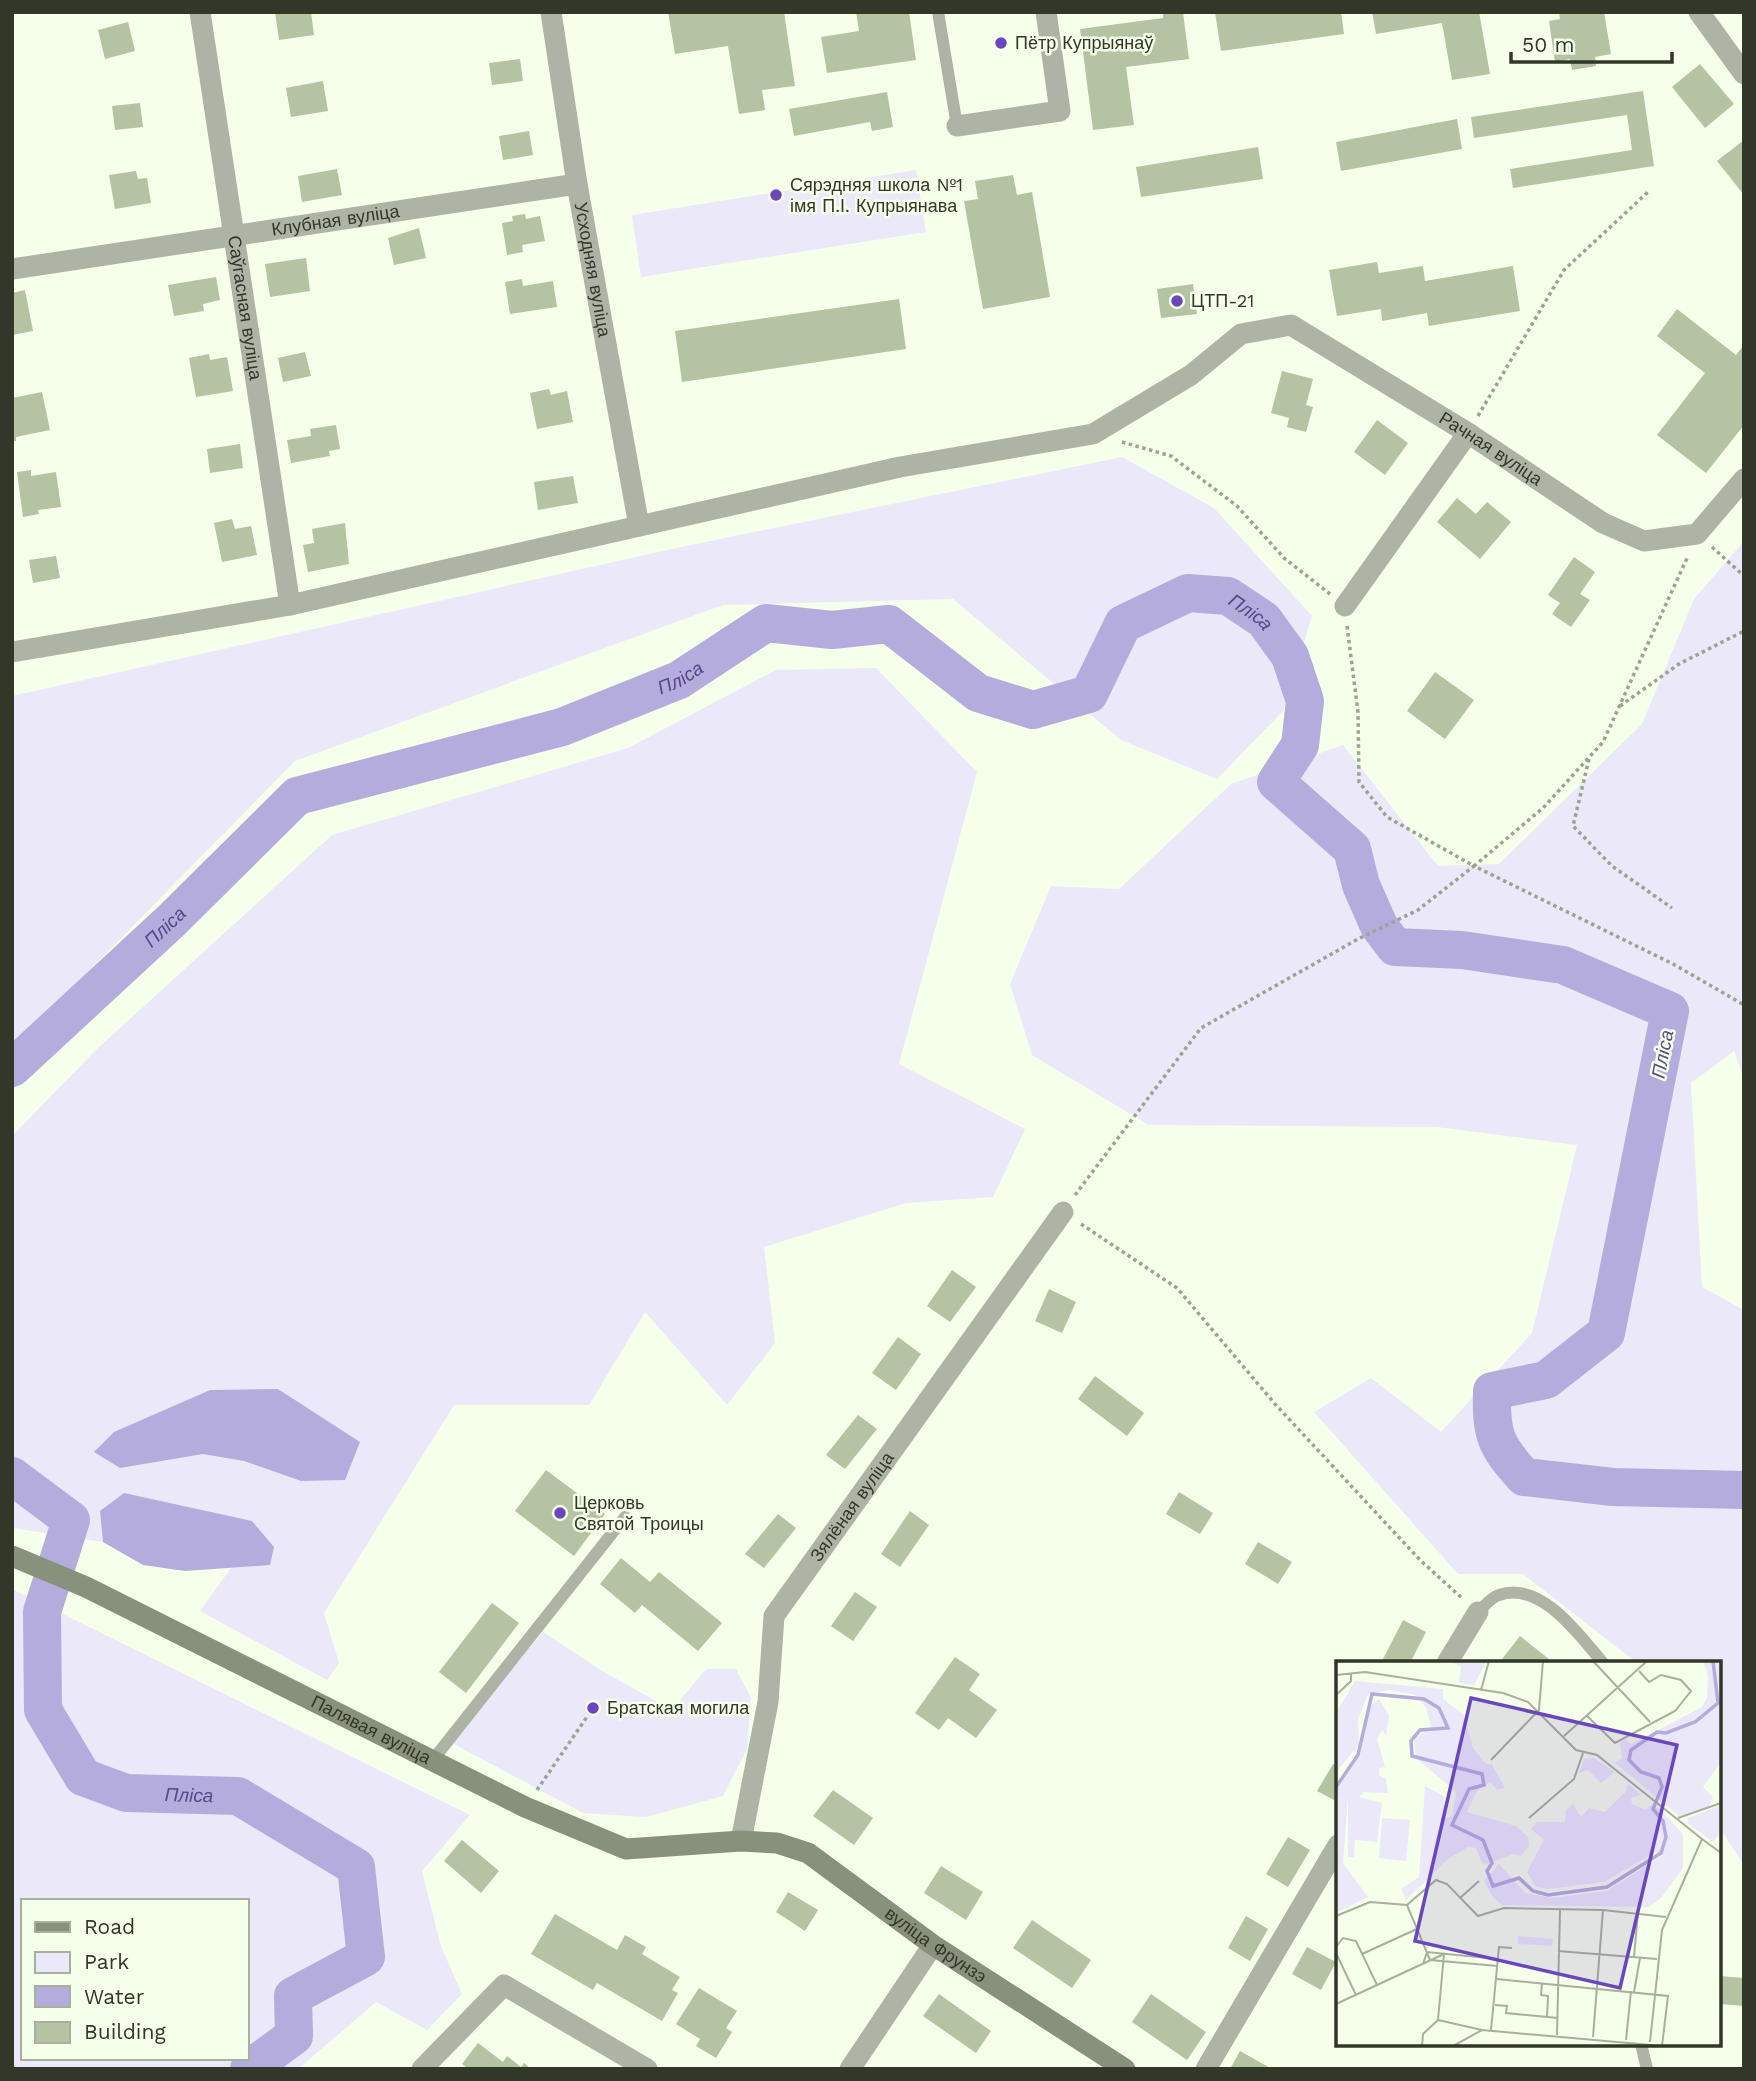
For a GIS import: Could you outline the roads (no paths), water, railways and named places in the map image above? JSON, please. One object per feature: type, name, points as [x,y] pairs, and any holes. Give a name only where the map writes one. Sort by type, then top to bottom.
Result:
[{"type":"street","name":"Саўгасная вуліца","points":[[200,12],[290,605]]},
{"type":"street","name":"Усходняя вуліца","points":[[551,12],[576,184],[639,526]]},
{"type":"street","points":[[1699,12],[1744,74]]},
{"type":"street","points":[[957,126],[1060,111],[1049,13]]},
{"type":"street","name":"Клубная вуліца","points":[[12,269],[576,184]]},
{"type":"street","name":"Рачная вуліца","points":[[639,526],[900,467],[1093,434],[1191,375],[1241,334],[1291,326],[1468,433],[1603,523],[1644,541],[1698,534],[1744,479]]},
{"type":"street","points":[[1345,606],[1468,433]]},
{"type":"street","points":[[12,652],[290,605],[639,526]]},
{"type":"street","name":"Зялёная вуліца","points":[[741,1841],[768,1702],[774,1616],[1062,1212]]},
{"type":"street","name":"Палявая вуліца","points":[[22,1560],[86,1587],[525,1808],[626,1849],[741,1841]]},
{"type":"street","points":[[1448,1661],[1478,1612]]},
{"type":"street","name":"вуліца Фрунзэ","points":[[741,1841],[777,1843],[808,1853],[933,1945],[1125,2069]]},
{"type":"street","points":[[1206,2069],[1336,1848]]},
{"type":"street","points":[[850,2069],[933,1945]]},
{"type":"street","points":[[422,2069],[504,1985],[647,2069]]},
{"type":"lane","points":[[938,12],[957,126]]},
{"type":"lane","points":[[432,1761],[625,1517]]},
{"type":"lane","points":[[1478,1612],[1498,1595],[1521,1592],[1547,1605],[1574,1629],[1601,1661]]},
{"type":"lane","points":[[1641,2046],[1647,2069]]},
{"type":"water","points":[[278,1389],[360,1442],[345,1480],[301,1481],[244,1461],[203,1454],[120,1468],[94,1452],[114,1432],[210,1390]]},
{"type":"water","points":[[124,1493],[252,1521],[274,1547],[270,1565],[185,1571],[143,1565],[103,1542],[100,1511]]},
{"type":"waterway","name":"Пліса","points":[[12,1068],[172,920],[297,796],[562,727],[679,680],[766,623],[832,630],[889,624],[978,693],[1033,710],[1089,694],[1123,624],[1188,593],[1228,596],[1264,620],[1290,656],[1305,701],[1300,745],[1276,782],[1352,849],[1361,885],[1379,926],[1395,947],[1462,950],[1563,965],[1670,1011],[1606,1333],[1546,1380],[1492,1391],[1492,1418],[1501,1447],[1524,1477],[1613,1487],[1744,1490]]},
{"type":"waterway","name":"Пліса","points":[[12,1476],[71,1520],[42,1612],[43,1710],[83,1777],[126,1793],[238,1796],[356,1867],[366,1957],[293,1996],[294,2036],[249,2069]]},
{"type":"place","name":"Пётр Купрыянаў","points":[[1001,43]]},
{"type":"place","name":"Сярэдняя школа №1 імя П.І. Купрыянава","points":[[776,195]]},
{"type":"place","name":"ЦТП-21","points":[[1177,301]]},
{"type":"place","name":"Церковь Святой Троицы","points":[[560,1513]]},
{"type":"place","name":"Братская могила","points":[[593,1708]]}]
